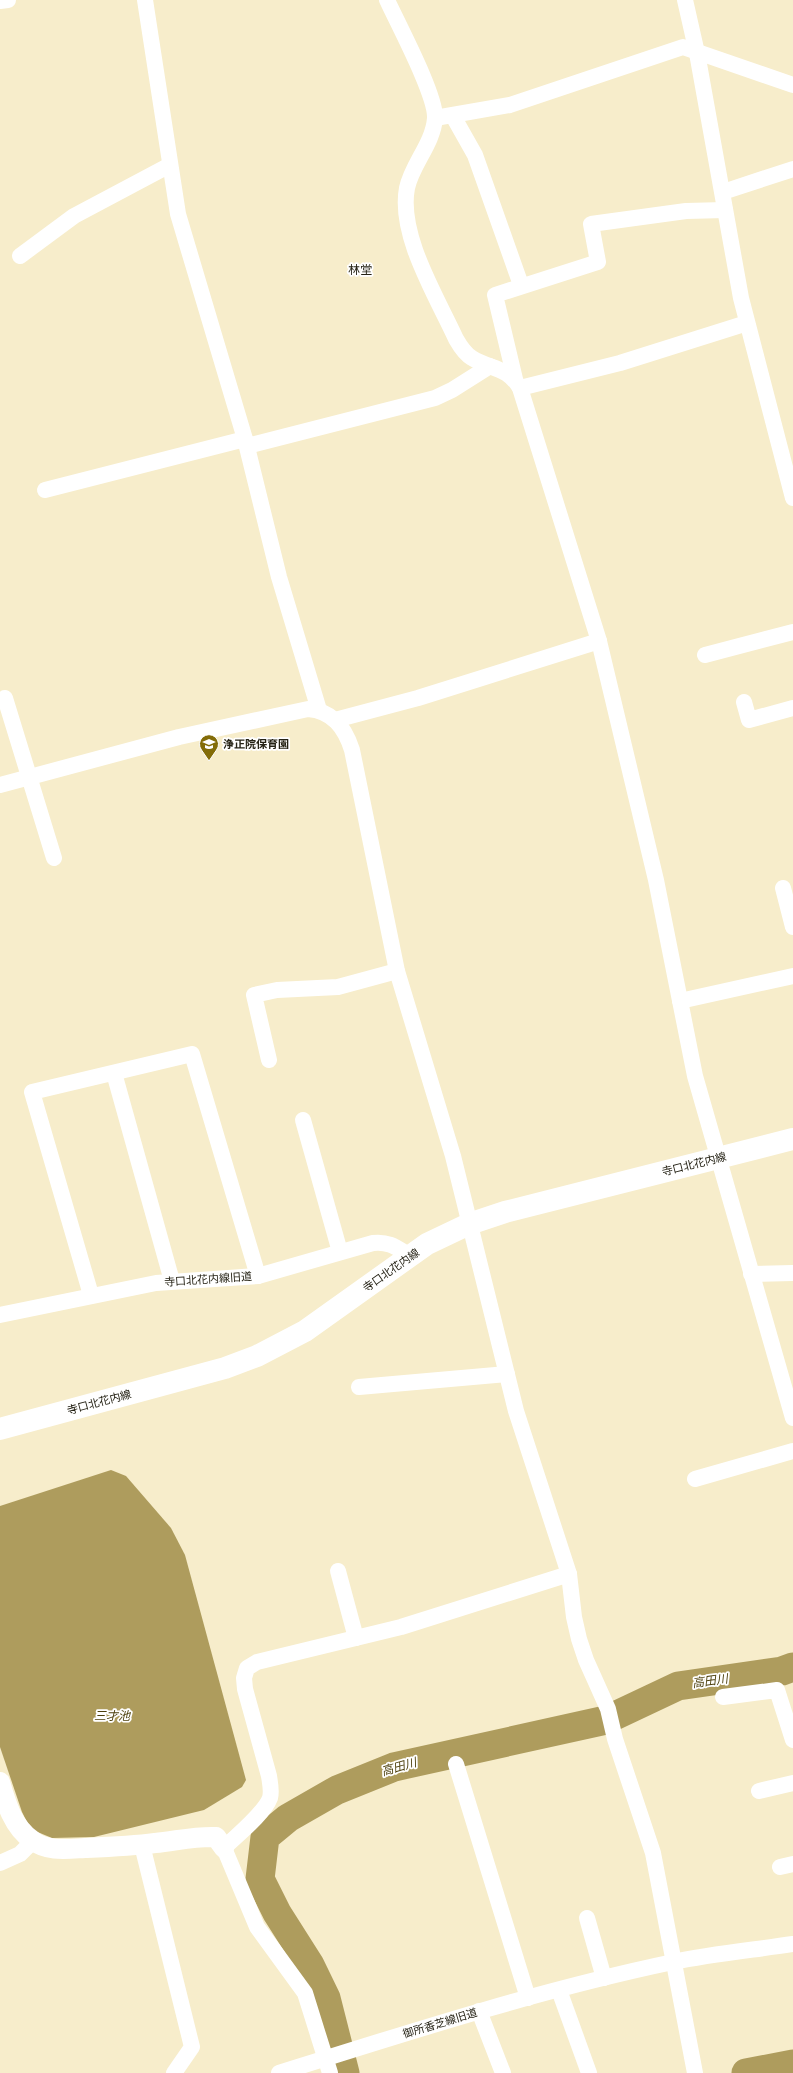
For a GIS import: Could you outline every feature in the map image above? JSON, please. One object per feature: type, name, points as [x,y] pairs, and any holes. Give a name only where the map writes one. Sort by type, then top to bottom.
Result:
[{"type":"main road","name":"寺口北花内線","points":[[0,1429],[225,1368],[257,1356],[305,1331],[410,1256],[447,1234],[469,1224],[505,1212],[793,1139]]},
{"type":"street","points":[[0,1],[8,0]]},
{"type":"street","points":[[145,0],[178,214],[246,442],[277,570],[319,710]]},
{"type":"street","points":[[388,0],[428,89],[433,103],[435,118],[426,149],[407,187],[405,205],[408,227],[414,247],[456,339],[471,358],[506,372],[518,384]]},
{"type":"street","points":[[685,0],[698,52],[725,210],[747,323],[793,498]]},
{"type":"street","points":[[435,118],[510,105],[537,98],[683,47],[793,85]]},
{"type":"street","points":[[453,116],[475,155],[521,285]]},
{"type":"street","points":[[20,256],[74,216],[170,165]]},
{"type":"street","points":[[723,192],[793,169]]},
{"type":"street","points":[[725,210],[686,211],[591,224],[598,262],[521,285],[495,295],[518,384],[599,641],[656,880],[695,1076],[752,1274],[790,1395],[793,1418]]},
{"type":"street","points":[[518,384],[620,363],[747,323]]},
{"type":"street","points":[[45,490],[435,398],[452,390],[490,366]]},
{"type":"street","points":[[705,655],[793,632]]},
{"type":"street","points":[[335,720],[418,698],[599,641]]},
{"type":"street","points":[[5,698],[54,858]]},
{"type":"street","points":[[744,702],[749,720],[793,708]]},
{"type":"street","points":[[0,785],[226,726],[308,709],[319,710],[327,714],[342,728],[352,750],[396,971],[453,1156],[507,1374],[527,1446],[569,1574],[579,1639],[586,1660],[608,1709],[615,1739],[653,1853],[674,1962],[684,2027],[694,2073]]},
{"type":"street","points":[[783,888],[793,927]]},
{"type":"street","points":[[269,1060],[254,995],[277,990],[338,987],[396,971]]},
{"type":"street","points":[[680,1001],[793,976]]},
{"type":"street","points":[[91,1295],[32,1092],[192,1054],[258,1276]]},
{"type":"street","points":[[114,1073],[172,1281]]},
{"type":"street","points":[[303,1120],[340,1252]]},
{"type":"street","name":"寺口北花内線旧道","points":[[0,1315],[140,1285],[172,1281],[258,1276],[373,1243],[384,1242],[394,1245],[410,1256]]},
{"type":"street","points":[[752,1274],[793,1273]]},
{"type":"street","points":[[359,1387],[507,1374]]},
{"type":"street","points":[[695,1480],[793,1451]]},
{"type":"street","points":[[338,1572],[356,1638]]},
{"type":"street","points":[[224,1848],[263,1809],[270,1798],[271,1788],[269,1776],[245,1689],[244,1678],[248,1668],[257,1662],[401,1627],[569,1574]]},
{"type":"street","points":[[723,1696],[777,1690],[793,1740]]},
{"type":"street","points":[[456,1764],[528,1998]]},
{"type":"street","points":[[0,1782],[8,1809],[16,1823],[23,1833],[33,1841],[44,1846],[57,1849],[142,1845],[202,1836],[216,1837],[224,1848],[257,1927],[305,1993],[328,2066]]},
{"type":"street","points":[[759,1791],[793,1783]]},
{"type":"street","points":[[0,1863],[20,1854],[33,1841]]},
{"type":"street","points":[[142,1845],[192,2047],[174,2073]]},
{"type":"street","points":[[587,1918],[604,1978]]},
{"type":"street","name":"御所香芝線旧道","points":[[279,2073],[328,2066],[351,2051],[479,2011],[604,1978],[674,1962],[793,1944]]},
{"type":"street","points":[[558,1990],[589,2073]]},
{"type":"street","points":[[479,2011],[503,2073]]},
{"type":"water","name":"三才池","points":[[111,1470],[126,1476],[171,1528],[185,1555],[246,1780],[242,1787],[204,1810],[94,1837],[52,1838],[35,1831],[27,1822],[22,1812],[0,1747],[0,1506]]},
{"type":"waterway","name":"高田川","points":[[345,2073],[326,1998],[310,1965],[277,1913],[260,1879],[265,1837],[288,1818],[337,1790],[394,1767],[606,1720],[678,1686],[782,1671],[793,1667]]},
{"type":"waterway","points":[[746,2073],[793,2064]]},
{"type":"place","name":"浄正院保育園","points":[[209,761]]},
{"type":"district","name":"林堂","points":[[360,270]]}]
